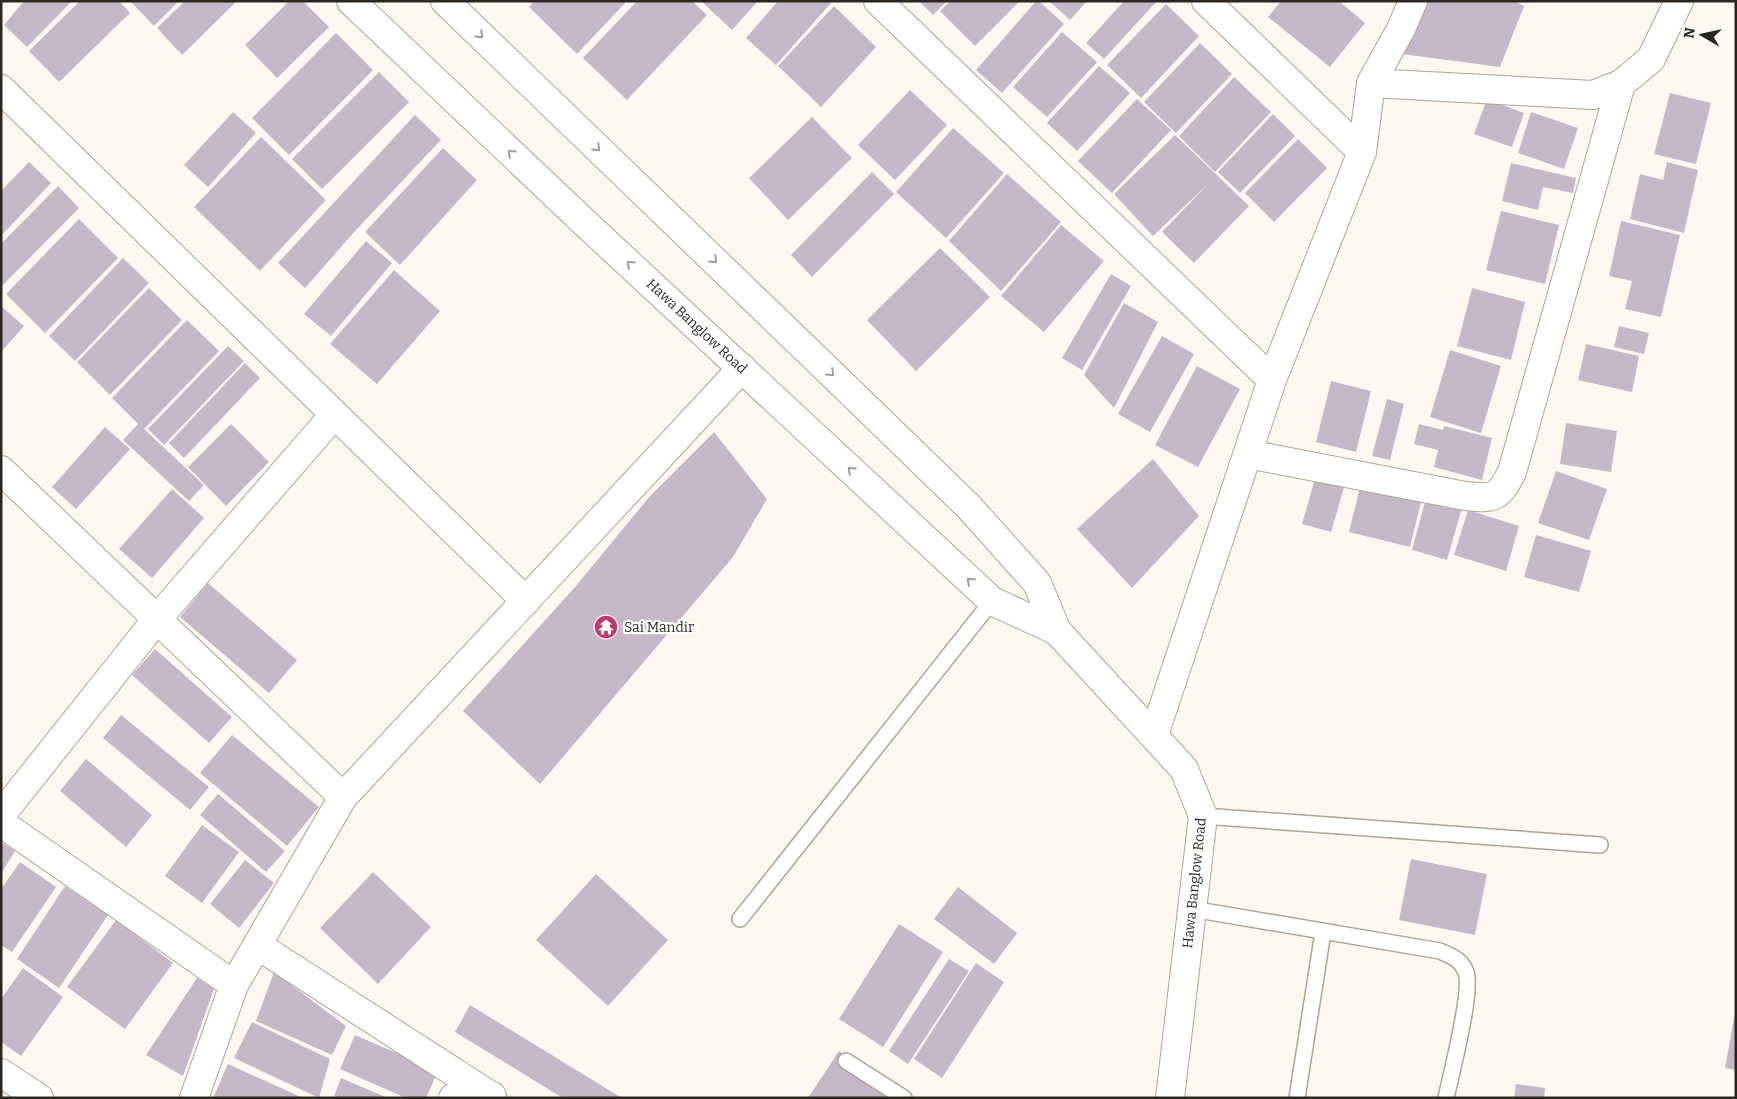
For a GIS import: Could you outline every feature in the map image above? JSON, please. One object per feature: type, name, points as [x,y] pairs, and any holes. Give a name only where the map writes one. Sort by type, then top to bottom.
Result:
[{"type":"street","name":"Hawa Banglow Road","points":[[351,1],[992,601],[1057,631]]},
{"type":"street","name":"Hawa Banglow Road","points":[[444,1],[969,507],[1037,583],[1057,631],[1184,769],[1203,816],[1170,1098]]},
{"type":"street","points":[[878,1],[1272,380]]},
{"type":"street","points":[[1206,1],[1362,152]]},
{"type":"street","points":[[1154,735],[1272,380],[1362,152],[1371,83],[1401,29],[1413,1]]},
{"type":"street","points":[[1371,83],[1593,96],[1621,84],[1651,59],[1679,1]]},
{"type":"street","points":[[1248,454],[1465,496],[1488,498],[1503,490],[1512,472],[1621,84]]},
{"type":"street","points":[[1,88],[334,415],[526,600]]},
{"type":"street","points":[[194,1098],[234,985],[343,797],[742,368]]},
{"type":"street","points":[[1,815],[158,619],[334,415]]},
{"type":"street","points":[[1,470],[343,797]]},
{"type":"street","points":[[1,823],[234,985]]},
{"type":"street","points":[[257,945],[492,1096]]},
{"type":"street","points":[[1,1073],[39,1098]]},
{"type":"street","points":[[453,1098],[474,1092],[492,1096]]},
{"type":"lane","points":[[740,920],[992,601]]},
{"type":"lane","points":[[1203,816],[1600,846]]},
{"type":"lane","points":[[1192,909],[1440,951],[1458,960],[1466,974],[1468,996],[1446,1098]]},
{"type":"lane","points":[[1297,1098],[1324,932]]},
{"type":"lane","points":[[846,1061],[904,1098]]},
{"type":"building","points":[[24,1],[72,1],[27,47],[4,25]]},
{"type":"building","points":[[80,1],[119,1],[130,13],[59,82],[29,51]]},
{"type":"building","points":[[130,1],[179,1],[154,26]]},
{"type":"building","points":[[185,1],[237,1],[182,55],[157,28]]},
{"type":"building","points":[[289,1],[303,1],[329,27],[277,78],[245,45]]},
{"type":"building","points":[[534,1],[627,1],[577,54],[529,7]]},
{"type":"building","points":[[637,1],[692,1],[707,15],[627,100],[583,58]]},
{"type":"building","points":[[701,1],[758,1],[732,30]]},
{"type":"building","points":[[778,1],[829,1],[831,3],[776,65],[746,38]]},
{"type":"building","points":[[919,1],[947,1],[933,15]]},
{"type":"building","points":[[950,1],[1020,1],[975,46],[940,11]]},
{"type":"building","points":[[1036,1],[1039,1],[1064,24],[1002,93],[976,70]]},
{"type":"building","points":[[1049,1],[1087,1],[1070,20]]},
{"type":"building","points":[[1124,1],[1157,1],[1104,59],[1086,43]]},
{"type":"building","points":[[1281,1],[1339,1],[1365,23],[1330,67],[1268,17]]},
{"type":"building","points":[[1426,1],[1515,1],[1524,6],[1500,67],[1402,54]]},
{"type":"building","points":[[1166,4],[1199,36],[1141,98],[1107,65]]},
{"type":"building","points":[[834,6],[876,47],[821,107],[778,66]]},
{"type":"building","points":[[1062,32],[1097,62],[1047,117],[1013,87]]},
{"type":"building","points":[[336,33],[373,70],[289,155],[252,118]]},
{"type":"building","points":[[1200,43],[1232,74],[1176,133],[1144,102]]},
{"type":"building","points":[[1099,66],[1130,93],[1077,151],[1047,123]]},
{"type":"building","points":[[379,72],[409,102],[322,189],[292,159]]},
{"type":"building","points":[[1234,77],[1271,112],[1215,172],[1179,136]]},
{"type":"building","points":[[910,90],[947,125],[895,180],[858,145]]},
{"type":"building","points":[[1670,93],[1711,103],[1696,164],[1654,154]]},
{"type":"building","points":[[1137,99],[1171,130],[1112,193],[1078,161]]},
{"type":"building","points":[[1487,99],[1524,113],[1512,147],[1474,134]]},
{"type":"building","points":[[233,112],[256,133],[208,187],[184,165]]},
{"type":"building","points":[[1531,112],[1578,128],[1564,169],[1518,153]]},
{"type":"building","points":[[1273,114],[1295,136],[1240,193],[1218,172]]},
{"type":"building","points":[[415,115],[441,140],[356,230],[305,288],[278,263]]},
{"type":"building","points":[[812,117],[852,158],[788,220],[749,178]]},
{"type":"building","points":[[953,128],[1004,173],[946,238],[896,192]]},
{"type":"building","points":[[1175,135],[1249,206],[1194,263],[1162,232],[1208,184],[1153,236],[1114,194]]},
{"type":"building","points":[[261,137],[326,200],[260,271],[194,207]]},
{"type":"building","points":[[1298,139],[1327,168],[1274,222],[1245,193]]},
{"type":"building","points":[[443,148],[477,180],[400,265],[365,232]]},
{"type":"building","points":[[29,162],[51,183],[1,236],[1,191]]},
{"type":"building","points":[[1667,162],[1698,170],[1684,233],[1630,219],[1640,174],[1663,180]]},
{"type":"building","points":[[1511,163],[1576,178],[1573,193],[1543,187],[1538,210],[1502,201]]},
{"type":"building","points":[[872,172],[894,194],[812,277],[791,255]]},
{"type":"building","points":[[1007,174],[1061,222],[1001,291],[949,241]]},
{"type":"building","points":[[58,186],[79,208],[1,287],[1,244]]},
{"type":"building","points":[[1501,211],[1559,225],[1545,284],[1486,270]]},
{"type":"building","points":[[79,219],[118,258],[45,333],[6,294]]},
{"type":"building","points":[[1621,221],[1680,235],[1661,317],[1625,309],[1632,281],[1609,276]]},
{"type":"building","points":[[1061,225],[1104,261],[1044,332],[1001,296]]},
{"type":"building","points":[[366,241],[392,263],[331,336],[304,314]]},
{"type":"building","points":[[940,248],[990,297],[916,371],[867,320]]},
{"type":"building","points":[[123,258],[149,283],[75,361],[49,336]]},
{"type":"building","points":[[394,270],[440,311],[377,384],[330,344]]},
{"type":"building","points":[[1111,274],[1131,286],[1082,370],[1062,358]]},
{"type":"building","points":[[149,288],[182,320],[110,395],[77,362]]},
{"type":"building","points":[[1472,288],[1525,302],[1511,360],[1457,346]]},
{"type":"building","points":[[1124,303],[1158,322],[1114,408],[1084,375]]},
{"type":"building","points":[[1,306],[24,326],[1,352]]},
{"type":"building","points":[[187,320],[219,351],[144,429],[204,485],[189,501],[123,440],[138,424],[112,398]]},
{"type":"building","points":[[1619,326],[1649,333],[1644,354],[1614,347]]},
{"type":"building","points":[[1162,336],[1194,354],[1150,432],[1118,414]]},
{"type":"building","points":[[1586,344],[1639,356],[1632,392],[1578,380]]},
{"type":"building","points":[[228,346],[244,361],[164,445],[148,429]]},
{"type":"building","points":[[1450,350],[1501,366],[1481,433],[1430,417]]},
{"type":"building","points":[[245,363],[260,378],[184,458],[169,443]]},
{"type":"building","points":[[1197,366],[1240,389],[1198,467],[1155,445]]},
{"type":"building","points":[[1331,381],[1371,391],[1356,452],[1316,442]]},
{"type":"building","points":[[1387,399],[1404,404],[1390,460],[1372,456]]},
{"type":"building","points":[[1566,423],[1617,431],[1611,472],[1560,464]]},
{"type":"building","points":[[231,424],[269,462],[226,506],[188,467]]},
{"type":"building","points":[[1419,424],[1443,430],[1444,426],[1492,438],[1482,480],[1434,467],[1438,450],[1414,444]]},
{"type":"building","points":[[105,427],[130,449],[76,509],[52,487]]},
{"type":"building","name":"Sai Mandir","points":[[714,432],[767,499],[733,557],[540,784],[463,711],[575,587],[650,496]]},
{"type":"building","points":[[1153,459],[1199,516],[1132,588],[1077,529]]},
{"type":"building","points":[[1556,471],[1607,489],[1589,540],[1538,523]]},
{"type":"building","points":[[1316,475],[1345,484],[1331,532],[1302,524]]},
{"type":"building","points":[[1360,487],[1421,502],[1410,547],[1349,532]]},
{"type":"building","points":[[172,489],[204,518],[152,578],[119,549]]},
{"type":"building","points":[[1426,498],[1462,508],[1447,560],[1412,550]]},
{"type":"building","points":[[1468,510],[1519,526],[1506,571],[1454,555]]},
{"type":"building","points":[[1536,535],[1591,551],[1579,592],[1524,577]]},
{"type":"building","points":[[208,583],[297,660],[269,693],[180,617]]},
{"type":"building","points":[[155,649],[232,717],[209,743],[132,675]]},
{"type":"building","points":[[121,715],[209,787],[190,810],[103,738]]},
{"type":"building","points":[[232,735],[319,807],[287,846],[200,773]]},
{"type":"building","points":[[86,759],[152,815],[126,847],[60,791]]},
{"type":"building","points":[[218,794],[285,851],[266,872],[200,815]]},
{"type":"building","points":[[202,825],[239,852],[202,903],[165,876]]},
{"type":"building","points":[[1,842],[15,851],[1,874]]},
{"type":"building","points":[[1411,859],[1487,874],[1475,935],[1399,920]]},
{"type":"building","points":[[245,860],[274,883],[239,928],[210,904]]},
{"type":"building","points":[[20,862],[56,887],[12,952],[1,945],[1,889]]},
{"type":"building","points":[[373,872],[431,927],[378,984],[320,928]]},
{"type":"building","points":[[596,874],[668,940],[608,1006],[536,940]]},
{"type":"building","points":[[65,886],[108,915],[59,988],[17,959]]},
{"type":"building","points":[[958,887],[1017,933],[994,964],[934,919]]},
{"type":"building","points":[[116,920],[173,963],[125,1029],[67,987]]},
{"type":"building","points":[[899,924],[943,952],[883,1047],[839,1019]]},
{"type":"building","points":[[949,959],[969,971],[908,1064],[889,1051]]},
{"type":"building","points":[[976,963],[1004,982],[942,1078],[914,1059]]},
{"type":"building","points":[[23,968],[63,997],[21,1056],[1,1042],[1,999]]},
{"type":"building","points":[[274,972],[346,1026],[332,1055],[256,1021]]},
{"type":"building","points":[[197,978],[214,989],[183,1076],[146,1055]]},
{"type":"building","points":[[470,1005],[622,1098],[563,1098],[455,1032]]},
{"type":"building","points":[[1734,1018],[1736,1018],[1736,1070],[1725,1068]]},
{"type":"building","points":[[252,1022],[330,1059],[319,1098],[234,1058]]},
{"type":"building","points":[[355,1035],[438,1071],[426,1098],[406,1098],[340,1069]]},
{"type":"building","points":[[839,1051],[901,1098],[808,1098]]},
{"type":"building","points":[[228,1064],[303,1098],[213,1098]]},
{"type":"building","points":[[341,1078],[388,1098],[338,1098],[334,1096]]},
{"type":"building","points":[[1516,1084],[1545,1088],[1544,1098],[1514,1098]]},
{"type":"place","name":"Sai Mandir","points":[[606,627]]}]
